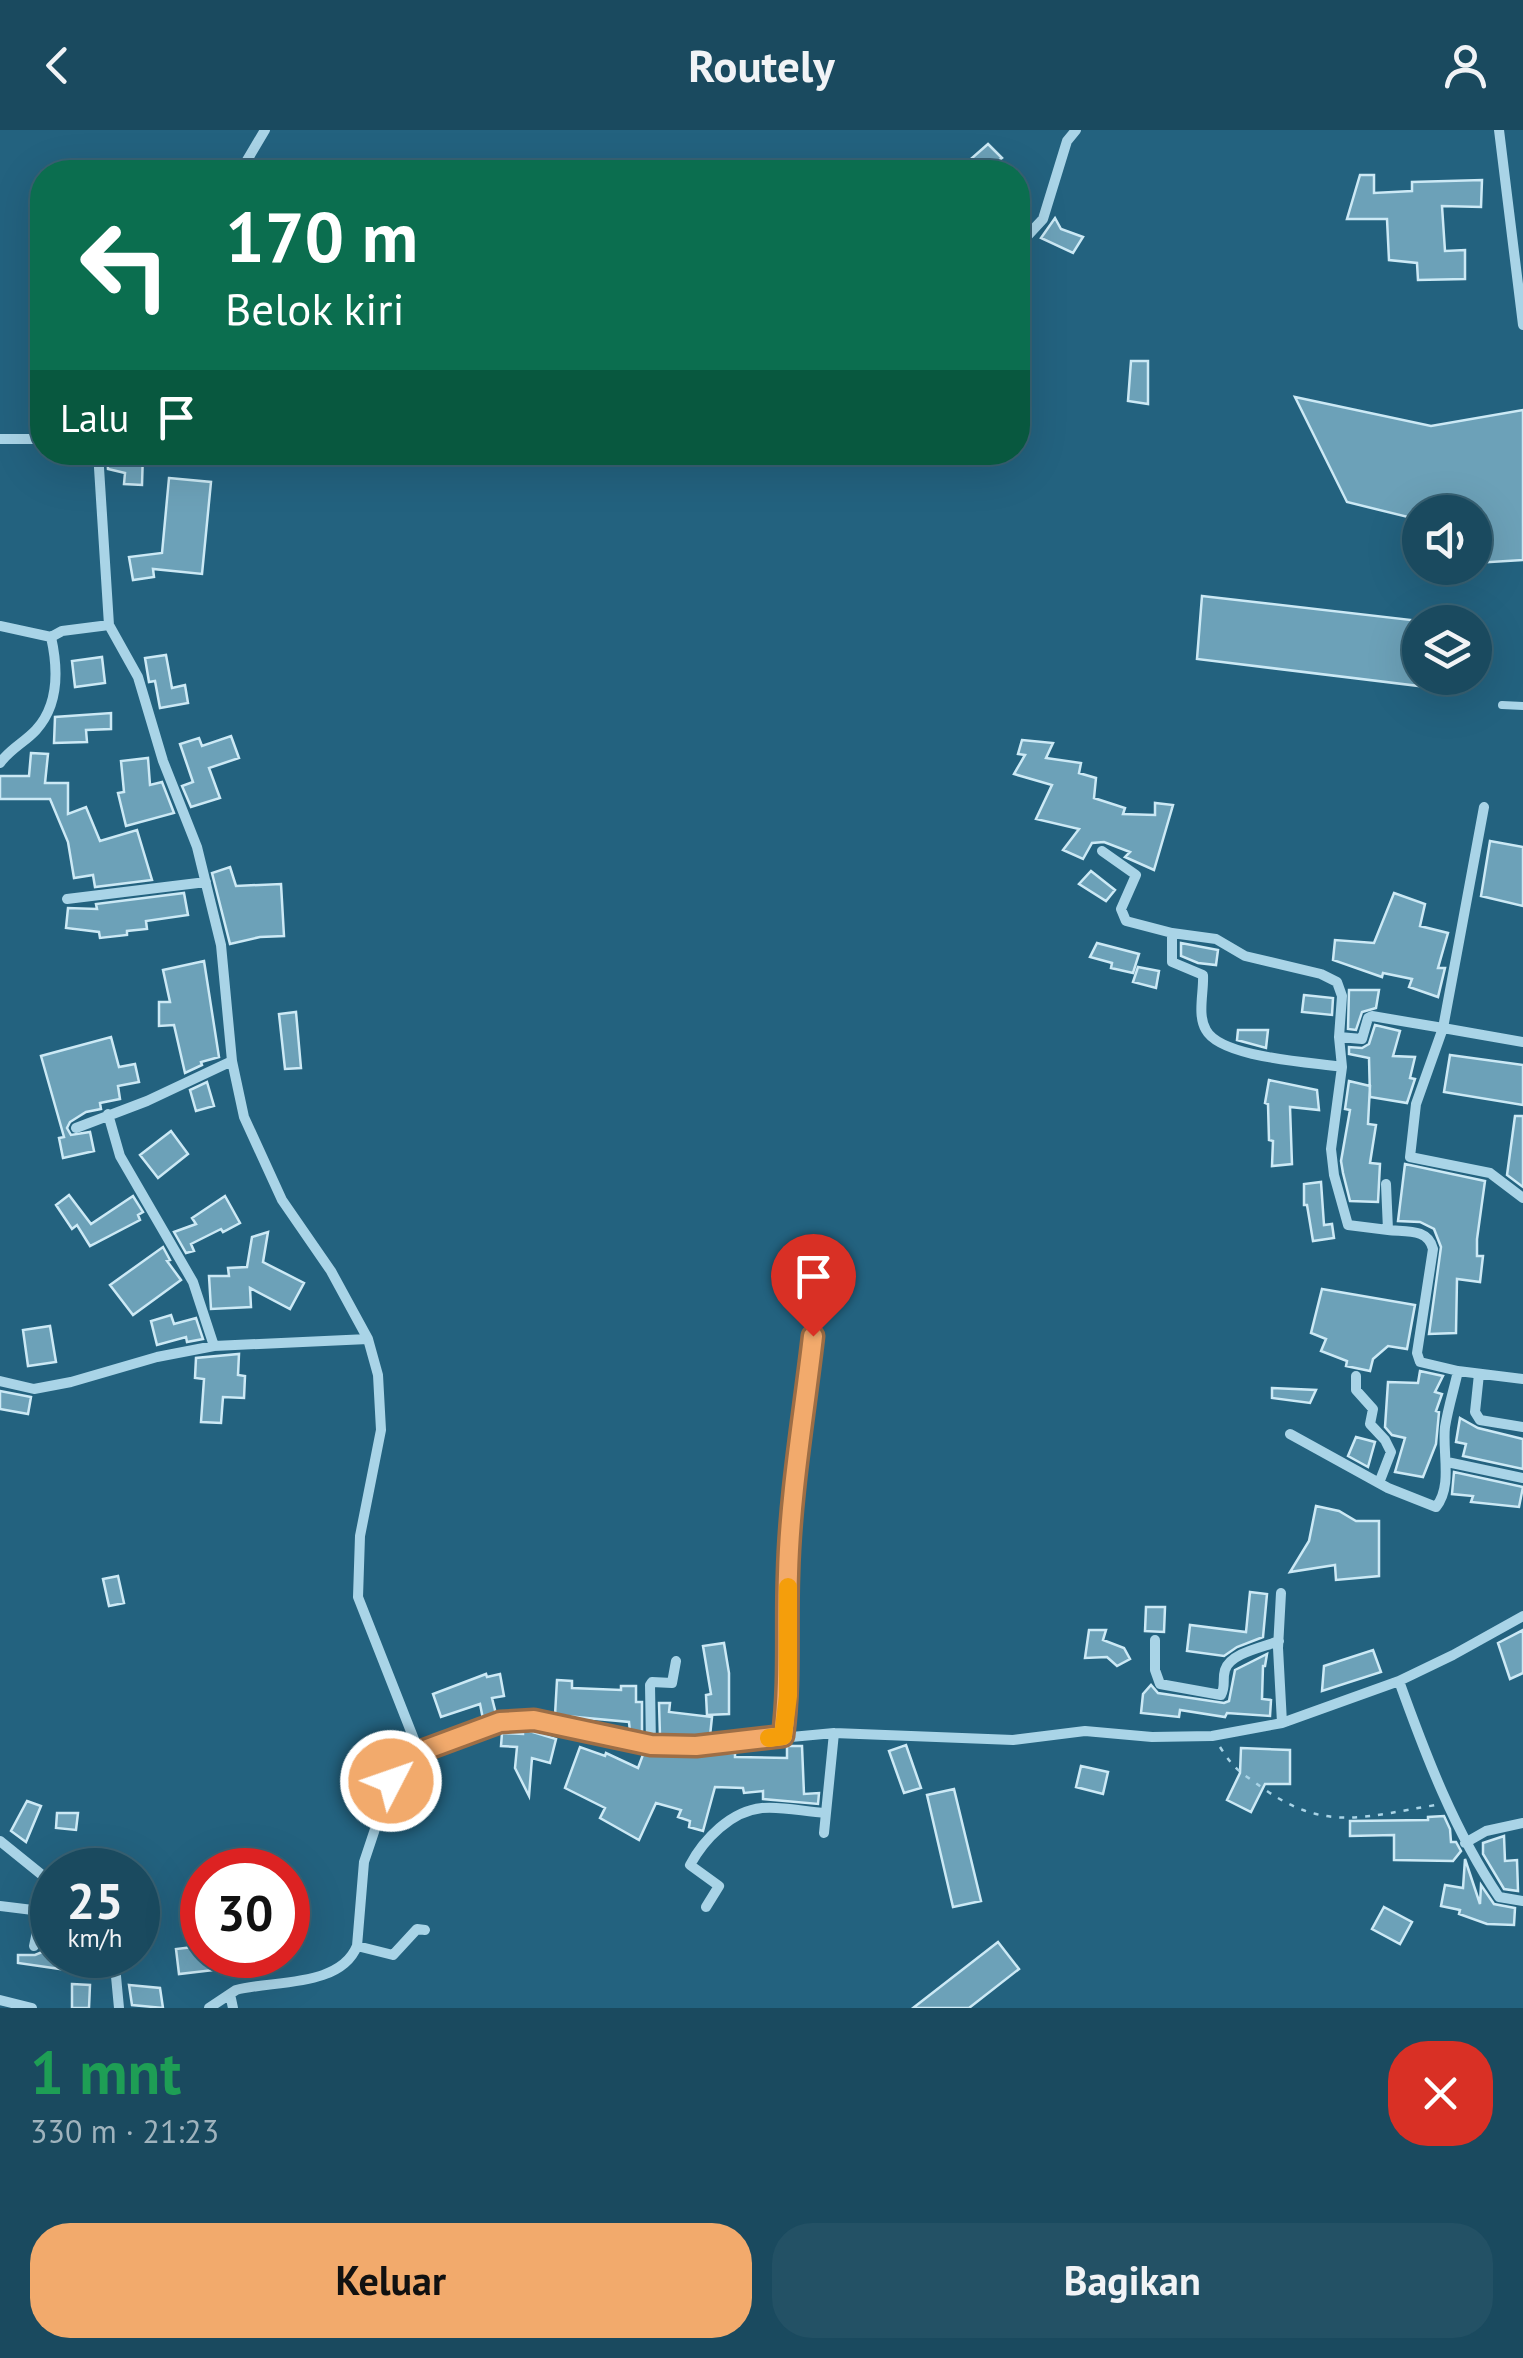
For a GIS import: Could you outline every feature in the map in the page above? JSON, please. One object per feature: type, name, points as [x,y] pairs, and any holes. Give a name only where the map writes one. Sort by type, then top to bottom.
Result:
[{"type":"street","points":[[247,160],[264,130]]},
{"type":"street","points":[[1030,233],[1043,219],[1067,141],[1076,130]]},
{"type":"street","points":[[1499,130],[1523,325]]},
{"type":"street","points":[[0,439],[30,438]]},
{"type":"street","points":[[99,465],[108,626],[138,677],[163,760],[197,846],[221,944],[232,1061],[244,1118],[282,1200],[331,1271],[368,1340],[378,1374],[381,1430],[360,1536],[358,1597],[419,1752]]},
{"type":"street","points":[[0,626],[52,637],[62,631],[108,626]]},
{"type":"street","points":[[0,763],[47,716],[54,698],[56,658],[52,637]]},
{"type":"street","points":[[1484,808],[1442,1028],[1416,1104],[1410,1157],[1490,1173],[1523,1198]]},
{"type":"street","points":[[1102,850],[1136,875],[1121,909],[1126,922],[1216,938],[1245,956],[1332,978],[1341,988],[1338,1038],[1342,1067],[1332,1148],[1344,1218],[1351,1227],[1422,1234],[1431,1240],[1418,1358],[1421,1363],[1523,1379]]},
{"type":"street","points":[[67,899],[206,882]]},
{"type":"street","points":[[1172,933],[1172,962],[1203,975],[1203,1023],[1212,1039],[1237,1050],[1342,1067]]},
{"type":"street","points":[[1338,1038],[1362,1038],[1372,1016],[1523,1042]]},
{"type":"street","points":[[76,1128],[232,1061]]},
{"type":"street","points":[[108,1114],[120,1156],[193,1282],[214,1346]]},
{"type":"street","points":[[1386,1184],[1388,1230]]},
{"type":"street","points":[[783,1736],[788,1696],[792,1500],[813,1336]]},
{"type":"street","points":[[0,1382],[34,1389],[50,1387],[157,1357],[214,1346],[368,1340]]},
{"type":"street","points":[[1290,1434],[1379,1483],[1436,1506],[1441,1502],[1447,1462],[1445,1426],[1458,1371]]},
{"type":"street","points":[[1479,1374],[1475,1412],[1480,1420],[1523,1427]]},
{"type":"street","points":[[1356,1376],[1356,1390],[1373,1409],[1370,1424],[1390,1452],[1379,1483]]},
{"type":"street","points":[[1447,1462],[1523,1478]]},
{"type":"street","points":[[1280,1593],[1282,1723]]},
{"type":"street","points":[[209,2008],[252,1986],[327,1973],[345,1964],[357,1946],[364,1862],[391,1781],[419,1752],[488,1726],[534,1720],[651,1745],[696,1746],[834,1733],[1013,1740],[1086,1732],[1212,1736],[1282,1723],[1398,1680],[1453,1656],[1523,1616]]},
{"type":"street","points":[[1155,1640],[1155,1670],[1160,1684],[1221,1695],[1225,1689],[1225,1670],[1231,1662],[1279,1641]]},
{"type":"street","points":[[651,1745],[650,1686],[652,1682],[672,1682],[676,1661]]},
{"type":"street","points":[[1398,1680],[1465,1842],[1499,1897],[1523,1900]]},
{"type":"street","points":[[824,1833],[834,1733]]},
{"type":"street","points":[[706,1907],[719,1886],[690,1865],[710,1836],[738,1815],[760,1808],[826,1813]]},
{"type":"street","points":[[1465,1842],[1486,1831],[1523,1824]]},
{"type":"street","points":[[0,1840],[30,1865]]},
{"type":"street","points":[[0,1906],[30,1910]]},
{"type":"street","points":[[357,1946],[393,1955],[417,1929],[425,1930]]},
{"type":"street","points":[[116,1978],[119,2008]]},
{"type":"street","points":[[230,1994],[233,2008]]},
{"type":"street","points":[[0,2000],[32,2008]]},
{"type":"lane","points":[[1502,705],[1523,706]]},
{"type":"path","points":[[1212,1736],[1239,1774],[1314,1816],[1344,1818],[1447,1804]]},
{"type":"building","points":[[988,144],[1002,158],[999,160],[970,160]]},
{"type":"building","points":[[1360,175],[1374,175],[1374,193],[1412,191],[1412,182],[1482,180],[1481,207],[1442,206],[1445,251],[1465,250],[1465,279],[1418,280],[1417,263],[1389,260],[1387,219],[1347,219]]},
{"type":"building","points":[[1055,218],[1061,229],[1083,237],[1073,253],[1041,238]]},
{"type":"building","points":[[1131,361],[1148,361],[1148,404],[1128,401]]},
{"type":"building","points":[[1295,397],[1431,426],[1523,410],[1523,560],[1492,562],[1492,495],[1402,495],[1402,516],[1347,502]]},
{"type":"building","points":[[108,465],[143,465],[142,485],[124,484],[125,473],[108,469]]},
{"type":"building","points":[[169,478],[211,482],[202,574],[153,569],[154,577],[133,580],[129,557],[162,553]]},
{"type":"building","points":[[1202,596],[1402,619],[1402,684],[1197,659]]},
{"type":"building","points":[[166,655],[172,688],[185,685],[188,703],[160,708],[155,681],[149,682],[145,658]]},
{"type":"building","points":[[102,657],[105,683],[75,687],[72,661]]},
{"type":"building","points":[[111,713],[111,729],[86,730],[87,742],[54,743],[55,717]]},
{"type":"building","points":[[231,736],[239,758],[209,768],[220,798],[191,807],[182,786],[193,782],[180,744],[199,738],[202,746]]},
{"type":"building","points":[[1022,740],[1053,743],[1046,758],[1081,763],[1079,773],[1096,778],[1094,798],[1125,808],[1123,814],[1155,815],[1155,803],[1173,805],[1154,870],[1125,857],[1130,852],[1104,842],[1092,843],[1083,859],[1063,850],[1079,829],[1036,819],[1052,785],[1014,774],[1025,755],[1018,754]]},
{"type":"building","points":[[31,753],[48,754],[45,783],[68,783],[68,814],[86,807],[100,841],[137,830],[152,880],[95,887],[93,875],[74,878],[68,842],[50,799],[0,799],[0,776],[29,776]]},
{"type":"building","points":[[148,758],[150,785],[162,782],[174,813],[126,826],[118,793],[124,792],[121,761]]},
{"type":"building","points":[[1490,841],[1523,847],[1523,906],[1481,896]]},
{"type":"building","points":[[230,867],[236,886],[281,884],[284,936],[230,944],[212,873]]},
{"type":"building","points":[[1091,871],[1115,890],[1106,901],[1079,884]]},
{"type":"building","points":[[184,893],[188,915],[146,921],[147,929],[127,931],[127,935],[100,938],[99,932],[66,928],[68,908],[97,909],[96,904]]},
{"type":"building","points":[[1394,893],[1425,904],[1420,926],[1448,933],[1438,968],[1445,968],[1438,997],[1409,987],[1412,979],[1383,973],[1382,977],[1333,960],[1335,940],[1374,943]]},
{"type":"building","points":[[1097,943],[1139,954],[1133,973],[1090,957]]},
{"type":"building","points":[[1181,943],[1218,950],[1216,965],[1181,956]]},
{"type":"building","points":[[204,961],[219,1057],[201,1062],[202,1065],[185,1073],[174,1025],[159,1026],[159,1002],[170,1002],[163,970]]},
{"type":"building","points":[[1138,967],[1159,971],[1156,988],[1133,982]]},
{"type":"building","points":[[1349,990],[1379,990],[1376,1008],[1362,1012],[1356,1030],[1348,1029]]},
{"type":"building","points":[[1304,995],[1333,998],[1332,1015],[1302,1012]]},
{"type":"building","points":[[296,1012],[301,1068],[285,1069],[279,1014]]},
{"type":"building","points":[[1375,1025],[1400,1031],[1393,1056],[1415,1057],[1410,1078],[1415,1079],[1407,1103],[1370,1097],[1369,1058],[1349,1054],[1349,1047],[1369,1044]]},
{"type":"building","points":[[1238,1030],[1268,1030],[1266,1048],[1237,1040]]},
{"type":"building","points":[[111,1037],[119,1067],[135,1064],[139,1082],[118,1086],[120,1099],[100,1103],[101,1109],[86,1112],[70,1122],[67,1128],[71,1135],[90,1132],[94,1151],[63,1158],[59,1138],[64,1137],[41,1056]]},
{"type":"building","points":[[1450,1055],[1523,1065],[1523,1105],[1444,1092]]},
{"type":"building","points":[[1269,1080],[1317,1090],[1319,1110],[1290,1107],[1292,1164],[1272,1166],[1273,1141],[1269,1140],[1265,1103]]},
{"type":"building","points":[[1349,1081],[1370,1086],[1368,1124],[1376,1125],[1370,1163],[1380,1164],[1378,1202],[1350,1201],[1343,1173]]},
{"type":"building","points":[[207,1082],[214,1106],[196,1111],[190,1090]]},
{"type":"building","points":[[1515,1116],[1523,1116],[1523,1187],[1507,1175]]},
{"type":"building","points":[[171,1131],[188,1154],[158,1178],[140,1155]]},
{"type":"building","points":[[1405,1164],[1485,1181],[1477,1239],[1477,1256],[1483,1256],[1480,1282],[1457,1279],[1456,1333],[1429,1334],[1441,1247],[1434,1229],[1420,1222],[1398,1221]]},
{"type":"building","points":[[1321,1182],[1324,1225],[1332,1224],[1334,1238],[1313,1241],[1304,1205],[1304,1184]]},
{"type":"building","points":[[69,1195],[91,1224],[133,1196],[143,1212],[138,1215],[140,1220],[90,1246],[77,1225],[72,1229],[56,1205]]},
{"type":"building","points":[[225,1196],[240,1223],[191,1244],[194,1251],[186,1253],[174,1232],[196,1224],[192,1218]]},
{"type":"building","points":[[268,1232],[263,1262],[304,1283],[290,1309],[250,1288],[251,1307],[211,1309],[209,1276],[229,1276],[228,1268],[247,1267],[252,1237]]},
{"type":"building","points":[[163,1247],[170,1260],[167,1261],[181,1280],[133,1315],[110,1285]]},
{"type":"building","points":[[1322,1289],[1415,1305],[1407,1349],[1388,1346],[1373,1359],[1370,1371],[1346,1366],[1347,1361],[1321,1351],[1326,1339],[1311,1333]]},
{"type":"building","points":[[171,1315],[174,1324],[196,1318],[203,1339],[187,1342],[186,1337],[157,1345],[151,1321]]},
{"type":"building","points":[[50,1326],[56,1362],[28,1366],[23,1330]]},
{"type":"building","points":[[239,1354],[238,1375],[245,1376],[244,1398],[223,1397],[221,1423],[201,1422],[204,1379],[195,1378],[196,1358]]},
{"type":"building","points":[[1420,1371],[1443,1376],[1435,1392],[1442,1394],[1436,1411],[1436,1444],[1423,1477],[1395,1472],[1405,1438],[1392,1435],[1385,1427],[1388,1382],[1418,1383]]},
{"type":"building","points":[[1272,1388],[1316,1390],[1310,1403],[1272,1398]]},
{"type":"building","points":[[0,1391],[31,1397],[28,1414],[0,1409]]},
{"type":"building","points":[[1460,1418],[1478,1428],[1523,1439],[1523,1469],[1463,1456],[1466,1444],[1456,1442]]},
{"type":"building","points":[[1356,1437],[1375,1442],[1368,1467],[1348,1456]]},
{"type":"building","points":[[1454,1472],[1523,1487],[1519,1507],[1471,1502],[1473,1496],[1452,1494]]},
{"type":"building","points":[[1316,1506],[1339,1511],[1356,1521],[1379,1521],[1379,1576],[1336,1580],[1335,1565],[1290,1572],[1309,1541]]},
{"type":"building","points":[[118,1576],[124,1603],[109,1606],[103,1579]]},
{"type":"building","points":[[1250,1592],[1267,1594],[1263,1637],[1224,1656],[1187,1651],[1190,1625],[1246,1632]]},
{"type":"building","points":[[1146,1607],[1165,1607],[1164,1632],[1145,1631]]},
{"type":"building","points":[[1089,1630],[1106,1630],[1103,1640],[1124,1648],[1130,1659],[1117,1666],[1107,1657],[1085,1658]]},
{"type":"building","points":[[1523,1630],[1523,1673],[1510,1679],[1498,1643]]},
{"type":"building","points":[[724,1643],[729,1714],[707,1715],[706,1695],[711,1694],[703,1646]]},
{"type":"building","points":[[1373,1650],[1381,1672],[1322,1691],[1324,1666]]},
{"type":"building","points":[[1267,1654],[1262,1699],[1271,1700],[1270,1716],[1227,1713],[1225,1717],[1180,1710],[1179,1717],[1141,1713],[1143,1694],[1151,1685],[1158,1693],[1229,1701],[1235,1670]]},
{"type":"building","points":[[486,1674],[500,1674],[504,1696],[492,1698],[496,1714],[483,1719],[480,1704],[441,1717],[433,1694]]},
{"type":"building","points":[[557,1680],[572,1681],[572,1688],[621,1690],[621,1686],[636,1686],[636,1702],[642,1702],[642,1734],[630,1732],[629,1722],[555,1715]]},
{"type":"building","points":[[659,1703],[670,1703],[669,1712],[712,1717],[710,1736],[660,1736]]},
{"type":"building","points":[[523,1729],[556,1739],[550,1763],[532,1758],[529,1796],[515,1768],[517,1747],[501,1746],[502,1733],[523,1734]]},
{"type":"building","points":[[906,1745],[921,1788],[904,1793],[889,1751]]},
{"type":"building","points":[[787,1746],[802,1746],[804,1794],[819,1793],[818,1804],[763,1799],[763,1791],[744,1793],[743,1788],[715,1787],[703,1831],[689,1827],[690,1821],[678,1817],[681,1810],[656,1803],[639,1840],[600,1818],[605,1808],[565,1788],[580,1747],[605,1756],[606,1753],[638,1768],[644,1752],[787,1758]]},
{"type":"building","points":[[1241,1748],[1290,1750],[1290,1784],[1265,1784],[1251,1812],[1227,1800],[1240,1773]]},
{"type":"building","points":[[1081,1766],[1108,1772],[1103,1794],[1076,1787]]},
{"type":"building","points":[[954,1789],[981,1901],[953,1907],[927,1795]]},
{"type":"building","points":[[27,1801],[41,1806],[26,1842],[11,1831]]},
{"type":"building","points":[[57,1813],[78,1813],[76,1830],[56,1828]]},
{"type":"building","points":[[1444,1816],[1451,1842],[1456,1842],[1461,1851],[1453,1861],[1394,1860],[1394,1835],[1350,1836],[1350,1821],[1428,1820]]},
{"type":"building","points":[[1504,1836],[1505,1861],[1517,1860],[1518,1891],[1504,1889],[1483,1854],[1483,1843]]},
{"type":"building","points":[[1465,1859],[1480,1904],[1481,1885],[1494,1904],[1515,1908],[1514,1925],[1487,1924],[1459,1914],[1460,1910],[1441,1906],[1445,1885],[1463,1888]]},
{"type":"building","points":[[1384,1907],[1412,1922],[1400,1944],[1372,1929]]},
{"type":"building","points":[[998,1942],[1019,1969],[969,2008],[913,2008]]},
{"type":"building","points":[[176,1949],[180,1949],[180,1974],[179,1974]]},
{"type":"building","points":[[18,1955],[30,1955],[30,1965],[18,1963]]},
{"type":"building","points":[[72,1984],[90,1985],[89,2008],[72,2008]]},
{"type":"building","points":[[129,1985],[160,1988],[163,2008],[132,2005]]},
{"type":"slow traffic","points":[[769,1738],[783,1736],[788,1696],[788,1587]]},
{"type":"route","points":[[391,1781],[401,1766],[419,1752],[500,1722],[517,1720],[534,1720],[651,1745],[696,1746],[783,1736],[788,1696],[792,1500],[813,1336]]}]
